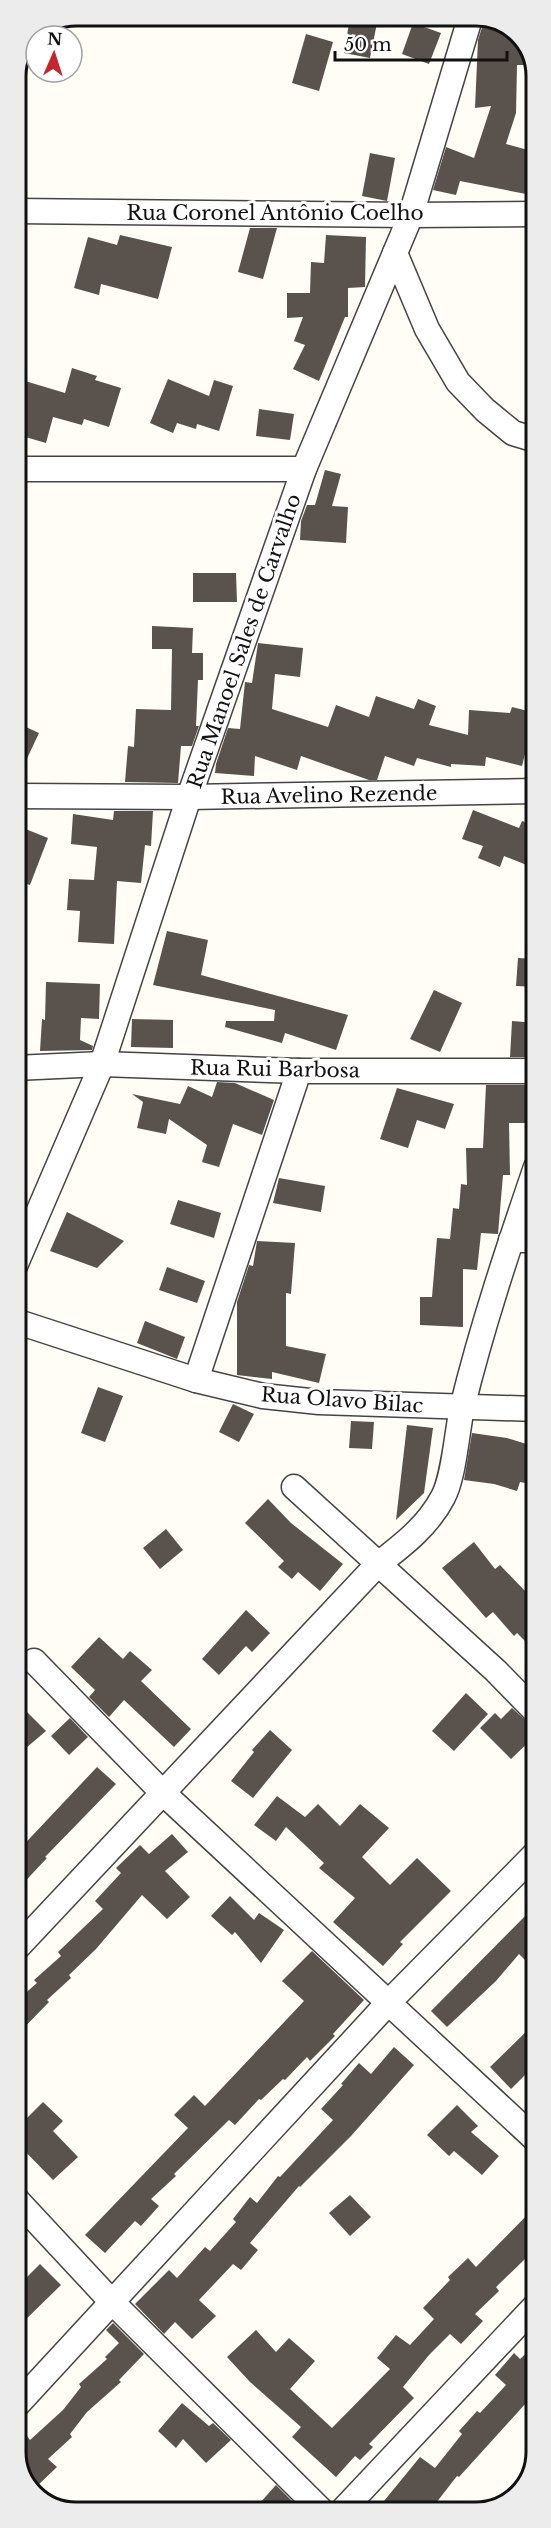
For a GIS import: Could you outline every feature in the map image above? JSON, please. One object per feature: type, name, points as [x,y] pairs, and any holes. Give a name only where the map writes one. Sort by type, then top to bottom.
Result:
[{"type":"street","name":"Rua Manoel Sales de Carvalho","points":[[26,1240],[102,1064],[189,797],[304,469],[411,215],[468,26]]},
{"type":"street","name":"Rua Coronel Antônio Coelho","points":[[26,211],[525,214]]},
{"type":"street","points":[[394,254],[427,329],[458,382],[485,410],[513,433],[525,437]]},
{"type":"street","points":[[26,469],[304,469]]},
{"type":"street","name":"Rua Avelino Rezende","points":[[26,796],[189,797],[525,791]]},
{"type":"street","name":"Rua Rui Barbosa","points":[[26,1067],[102,1064],[299,1071],[525,1071]]},
{"type":"street","points":[[196,1380],[299,1071]]},
{"type":"street","points":[[26,1938],[377,1565],[412,1539],[427,1522],[445,1495],[462,1408],[525,1198]]},
{"type":"street","points":[[511,1240],[525,1240]]},
{"type":"street","name":"Rua Olavo Bilac","points":[[26,1325],[196,1380],[263,1396],[308,1401],[526,1409]]},
{"type":"street","points":[[294,1487],[496,1671],[526,1701]]},
{"type":"street","points":[[34,1661],[162,1792],[526,2130]]},
{"type":"street","points":[[26,2395],[389,2002],[526,1863]]},
{"type":"street","points":[[26,2211],[111,2301],[313,2502]]},
{"type":"street","points":[[350,2502],[526,2317]]},
{"type":"building","points":[[349,26],[376,26],[370,58],[344,53]]},
{"type":"building","points":[[412,26],[421,26],[441,33],[429,64],[402,54]]},
{"type":"building","points":[[482,26],[495,29],[513,43],[523,59],[524,65],[517,65],[516,113],[506,144],[525,149],[525,194],[460,181],[456,195],[433,190],[446,147],[474,158],[491,106],[475,108],[478,40]]},
{"type":"building","points":[[306,34],[333,42],[319,91],[292,83]]},
{"type":"building","points":[[370,153],[395,158],[387,201],[362,196]]},
{"type":"building","points":[[250,228],[277,228],[263,279],[238,272]]},
{"type":"building","points":[[120,235],[172,247],[158,299],[101,284],[99,295],[74,288],[88,237],[117,245]]},
{"type":"building","points":[[326,235],[366,237],[365,287],[348,288],[348,317],[345,317],[319,381],[293,369],[305,345],[294,341],[303,317],[287,318],[287,293],[310,293],[311,262],[324,263]]},
{"type":"building","points":[[72,368],[97,376],[95,380],[121,388],[109,427],[84,419],[82,425],[53,417],[46,443],[26,437],[26,381],[65,393]]},
{"type":"building","points":[[168,379],[209,396],[214,380],[233,386],[219,431],[197,424],[196,429],[177,423],[173,433],[150,423]]},
{"type":"building","points":[[259,409],[294,414],[290,440],[256,436]]},
{"type":"building","points":[[325,470],[341,474],[332,506],[348,507],[346,543],[300,540],[301,521],[307,505],[315,505]]},
{"type":"building","points":[[193,573],[236,573],[237,602],[193,602]]},
{"type":"building","points":[[152,626],[193,628],[192,653],[203,653],[203,680],[198,680],[196,726],[199,726],[192,746],[181,746],[178,783],[125,782],[128,746],[134,747],[136,709],[171,710],[172,649],[152,649]]},
{"type":"building","points":[[258,643],[303,648],[300,677],[275,674],[272,709],[328,727],[336,705],[369,717],[376,696],[414,709],[418,699],[436,706],[429,725],[468,735],[469,710],[510,713],[512,707],[525,710],[525,753],[522,766],[486,757],[485,766],[451,764],[451,767],[417,758],[414,766],[385,756],[377,780],[369,780],[301,756],[297,770],[255,756],[254,776],[215,773],[228,728],[240,729],[245,682],[252,683]]},
{"type":"building","points":[[26,727],[39,733],[26,761]]},
{"type":"building","points":[[473,810],[519,828],[522,821],[525,822],[525,865],[504,856],[500,867],[478,858],[483,846],[462,839]]},
{"type":"building","points":[[114,811],[153,811],[151,846],[145,845],[141,883],[117,881],[114,944],[78,942],[80,911],[67,910],[69,879],[94,880],[97,847],[71,844],[73,814],[113,820]]},
{"type":"building","points":[[26,829],[48,838],[30,885],[26,884]]},
{"type":"building","points":[[167,931],[208,940],[201,975],[348,1015],[336,1050],[285,1033],[282,1043],[225,1027],[226,1021],[274,1021],[275,1010],[153,985]]},
{"type":"building","points":[[518,958],[525,958],[525,986],[516,986]]},
{"type":"building","points":[[46,982],[100,984],[99,1019],[81,1018],[80,1040],[93,1046],[92,1050],[40,1051],[42,1019],[45,1020]]},
{"type":"building","points":[[434,990],[462,1003],[440,1052],[410,1039]]},
{"type":"building","points":[[132,1019],[173,1020],[173,1048],[131,1047]]},
{"type":"building","points":[[512,1021],[525,1022],[525,1057],[510,1057]]},
{"type":"building","points":[[217,1082],[235,1083],[274,1100],[262,1135],[233,1124],[219,1167],[202,1162],[207,1145],[169,1119],[166,1134],[137,1128],[143,1102],[132,1094],[180,1104],[188,1086],[212,1097]]},
{"type":"building","points":[[486,1085],[525,1085],[525,1123],[509,1123],[510,1175],[503,1175],[498,1234],[481,1233],[477,1270],[463,1269],[463,1327],[420,1325],[420,1297],[432,1297],[437,1238],[450,1239],[453,1208],[459,1209],[461,1184],[467,1185],[466,1148],[483,1148]]},
{"type":"building","points":[[397,1088],[454,1104],[445,1129],[417,1120],[408,1148],[380,1139]]},
{"type":"building","points":[[279,1178],[325,1186],[321,1212],[273,1203]]},
{"type":"building","points":[[178,1200],[221,1213],[214,1238],[170,1224]]},
{"type":"building","points":[[67,1212],[124,1241],[97,1268],[50,1251]]},
{"type":"building","points":[[257,1241],[295,1243],[291,1294],[286,1293],[286,1346],[326,1354],[319,1383],[272,1372],[272,1379],[237,1375],[237,1302],[249,1265],[253,1266]]},
{"type":"building","points":[[167,1267],[205,1281],[197,1303],[159,1290]]},
{"type":"building","points":[[145,1321],[185,1337],[177,1359],[137,1343]]},
{"type":"building","points":[[98,1387],[123,1396],[105,1442],[81,1433]]},
{"type":"building","points":[[233,1404],[254,1414],[239,1442],[219,1432]]},
{"type":"building","points":[[351,1421],[374,1422],[372,1449],[349,1448]]},
{"type":"building","points":[[407,1425],[433,1428],[424,1493],[396,1520]]},
{"type":"building","points":[[472,1433],[507,1438],[526,1444],[526,1483],[520,1482],[517,1491],[494,1484],[464,1480]]},
{"type":"building","points":[[268,1499],[291,1523],[343,1564],[320,1591],[298,1572],[292,1579],[278,1567],[284,1561],[245,1523]]},
{"type":"building","points":[[166,1529],[183,1550],[160,1569],[143,1548]]},
{"type":"building","points":[[474,1542],[495,1569],[500,1565],[526,1590],[526,1642],[517,1633],[514,1636],[493,1612],[486,1618],[442,1568]]},
{"type":"building","points":[[246,1610],[270,1633],[252,1652],[246,1646],[219,1675],[202,1659]]},
{"type":"building","points":[[99,1637],[123,1659],[130,1651],[152,1670],[141,1681],[191,1729],[174,1747],[124,1700],[109,1717],[89,1697],[95,1690],[71,1667]]},
{"type":"building","points":[[466,1693],[488,1714],[454,1751],[432,1731]]},
{"type":"building","points":[[512,1708],[526,1721],[526,1745],[511,1759],[480,1728],[495,1713],[501,1719]]},
{"type":"building","points":[[26,1711],[46,1731],[26,1748]]},
{"type":"building","points":[[70,1718],[88,1737],[69,1755],[51,1736]]},
{"type":"building","points":[[270,1730],[292,1750],[253,1798],[231,1781],[254,1752],[252,1750]]},
{"type":"building","points":[[97,1767],[116,1784],[45,1857],[47,1858],[26,1880],[26,1842]]},
{"type":"building","points":[[277,1796],[305,1817],[318,1804],[340,1826],[360,1804],[389,1828],[362,1857],[390,1885],[417,1858],[451,1891],[400,1942],[403,1944],[383,1966],[333,1922],[355,1898],[319,1868],[324,1863],[286,1827],[276,1841],[254,1825]]},
{"type":"building","points":[[172,1834],[188,1852],[165,1871],[190,1897],[167,1919],[142,1895],[96,1949],[69,1975],[71,1978],[47,2000],[49,2002],[26,2026],[26,1992],[37,1983],[34,1980],[61,1956],[58,1952],[103,1909],[95,1901],[121,1873],[116,1868],[140,1845],[149,1854]]},
{"type":"building","points":[[230,1896],[254,1920],[259,1913],[284,1930],[261,1963],[235,1932],[232,1935],[211,1916]]},
{"type":"building","points":[[526,1915],[526,1961],[519,1954],[496,1981],[447,2027],[431,2011]]},
{"type":"building","points":[[312,1951],[364,2000],[333,2034],[335,2036],[310,2061],[307,2057],[285,2080],[283,2079],[261,2100],[259,2099],[235,2125],[229,2120],[151,2199],[159,2206],[141,2226],[135,2221],[105,2253],[85,2235],[188,2128],[174,2115],[194,2095],[205,2106],[304,2001],[282,1981]]},
{"type":"building","points":[[526,2032],[526,2076],[511,2089],[490,2067]]},
{"type":"building","points":[[394,2047],[414,2065],[351,2136],[299,2186],[250,2243],[258,2250],[241,2270],[233,2264],[199,2300],[216,2316],[192,2339],[175,2322],[164,2334],[135,2304],[169,2270],[177,2278],[205,2247],[210,2251],[236,2222],[233,2219],[250,2197],[257,2203],[278,2176],[280,2177],[333,2120],[321,2109],[359,2063],[371,2074]]},
{"type":"building","points":[[43,2102],[63,2121],[53,2131],[78,2157],[53,2180],[26,2152],[26,2119]]},
{"type":"building","points":[[457,2105],[478,2126],[471,2132],[499,2156],[482,2175],[454,2151],[449,2156],[427,2135]]},
{"type":"building","points":[[350,2195],[371,2217],[350,2236],[329,2213]]},
{"type":"building","points":[[526,2216],[526,2258],[496,2287],[499,2291],[475,2314],[483,2321],[461,2344],[450,2334],[429,2355],[403,2387],[414,2398],[369,2444],[373,2447],[360,2460],[355,2456],[336,2477],[292,2437],[301,2427],[250,2382],[227,2357],[256,2330],[276,2352],[289,2338],[315,2361],[290,2389],[332,2428],[390,2369],[377,2358],[396,2335],[410,2345],[434,2319],[423,2308],[450,2280],[448,2277],[468,2258],[476,2267]]},
{"type":"building","points":[[40,2264],[61,2285],[26,2319],[26,2278]]},
{"type":"building","points":[[113,2323],[144,2354],[119,2380],[121,2382],[87,2412],[70,2434],[72,2437],[48,2459],[57,2467],[38,2485],[27,2465],[26,2437],[30,2440],[63,2410],[81,2387],[79,2384],[107,2359],[105,2357],[119,2343],[106,2330]]},
{"type":"building","points":[[514,2353],[520,2359],[526,2353],[526,2403],[459,2477],[457,2476],[437,2502],[383,2502],[420,2457],[435,2468],[462,2434],[459,2431],[477,2411],[480,2413],[506,2385],[495,2375]]},
{"type":"building","points":[[182,2403],[209,2426],[213,2423],[231,2440],[206,2463],[183,2439],[176,2448],[158,2431]]},
{"type":"building","points":[[276,2485],[293,2502],[261,2502]]}]
